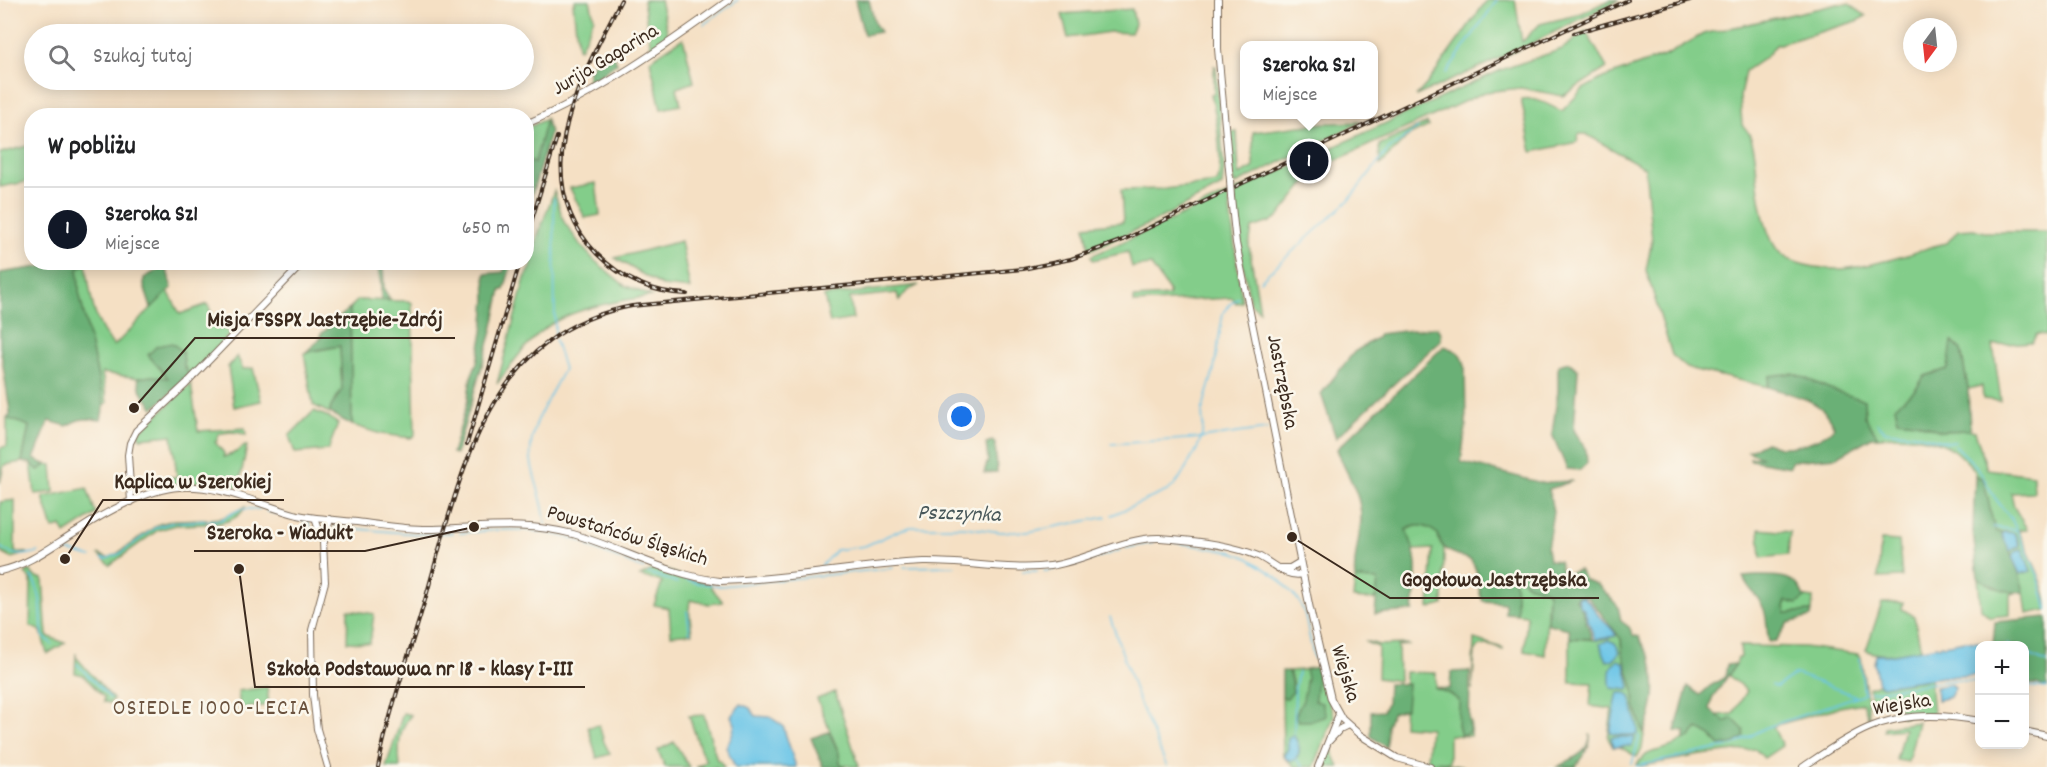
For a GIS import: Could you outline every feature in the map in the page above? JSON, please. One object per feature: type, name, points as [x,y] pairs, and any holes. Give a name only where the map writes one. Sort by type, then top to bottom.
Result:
[{"type":"street","name":"Jurija Gagarina","points":[[534,120],[647,58],[729,0]]},
{"type":"street","name":"Jastrzębska","points":[[1218,0],[1218,49],[1236,243],[1303,574]]},
{"type":"street","points":[[131,502],[128,455],[130,443],[136,431],[296,270]]},
{"type":"street","name":"Powstańców Śląskich","points":[[0,571],[38,557],[81,528],[131,502],[169,489],[200,488],[235,495],[283,511],[315,518],[430,529],[506,525],[551,529],[574,534],[692,577],[720,581],[922,562],[1049,566],[1132,542],[1158,538],[1210,545],[1256,555],[1280,568]]},
{"type":"street","points":[[315,518],[323,542],[326,582],[312,630],[314,711],[328,767]]},
{"type":"street","points":[[323,542],[330,519]]},
{"type":"street","points":[[1280,568],[1290,568],[1300,562]]},
{"type":"street","points":[[1280,568],[1287,574],[1303,574]]},
{"type":"street","name":"Wiejska","points":[[1303,574],[1328,689],[1339,714],[1348,725],[1369,741],[1397,758],[1430,767]]},
{"type":"street","points":[[1318,767],[1339,714]]},
{"type":"street","name":"Wiejska","points":[[1803,767],[1853,735],[1884,723],[1942,716],[1975,720]]},
{"type":"street","points":[[1329,742],[1340,729],[1348,725]]},
{"type":"street","points":[[2029,732],[2047,736]]},
{"type":"green space","points":[[575,0],[590,0],[594,18],[580,49],[578,48],[573,3]]},
{"type":"green space","points":[[643,0],[660,0],[669,38],[653,50],[651,48]]},
{"type":"green space","points":[[855,0],[869,0],[875,24],[880,32],[864,35]]},
{"type":"green space","points":[[1487,0],[1515,0],[1522,42],[1540,24],[1577,15],[1610,0],[1619,0],[1522,48],[1416,96]]},
{"type":"green space","points":[[1838,4],[1849,4],[1866,16],[1857,21],[1776,45],[1767,56],[1745,71],[1740,96],[1742,125],[1750,135],[1754,149],[1761,204],[1768,232],[1781,254],[1794,262],[1835,269],[1881,262],[1947,243],[1958,230],[2047,232],[2047,335],[2037,334],[2032,342],[1993,345],[2001,401],[1983,399],[1982,386],[1968,389],[1961,350],[1953,342],[1948,369],[1925,376],[1914,391],[1895,406],[1898,420],[1916,422],[1941,431],[1975,431],[1987,469],[2033,475],[2034,492],[2011,493],[2014,507],[2027,529],[2018,530],[2041,580],[2047,610],[2027,614],[2019,573],[2024,573],[2009,550],[2020,544],[2014,533],[1996,532],[1983,479],[1975,475],[1975,470],[1954,450],[1927,439],[1878,437],[1865,417],[1864,400],[1769,376],[1768,387],[1687,368],[1672,355],[1646,270],[1652,240],[1645,168],[1586,134],[1579,134],[1577,142],[1532,152],[1521,99],[1537,100],[1562,111],[1583,89],[1603,78],[1667,55],[1703,34]]},
{"type":"green space","points":[[1132,9],[1135,24],[1131,33],[1110,32],[1068,38],[1062,14]]},
{"type":"green space","points":[[1586,31],[1607,68],[1563,96],[1521,88],[1485,92],[1330,163],[1303,186],[1279,216],[1270,222],[1252,228],[1249,246],[1260,311],[1250,303],[1239,243],[1234,191],[1306,160],[1308,165],[1313,163],[1312,157],[1501,70],[1562,49]]},
{"type":"green space","points":[[683,38],[694,82],[677,88],[681,105],[661,109],[650,60]]},
{"type":"green space","points":[[613,53],[617,63],[591,84],[587,82],[589,70],[599,55]]},
{"type":"green space","points":[[1214,66],[1216,67],[1224,168],[1222,186],[1149,224],[1089,249],[1085,226],[1123,222],[1121,190],[1164,189],[1217,183],[1220,165],[1217,126],[1211,94],[1214,93]]},
{"type":"green space","points":[[546,119],[535,163],[534,163],[534,125]]},
{"type":"green space","points":[[546,119],[550,133],[534,187],[535,162]]},
{"type":"green space","points":[[1361,122],[1234,185],[1228,131],[1237,132],[1239,175],[1253,168],[1253,132],[1324,123]]},
{"type":"green space","points":[[1427,123],[1429,126],[1408,136],[1380,165],[1379,145]]},
{"type":"green space","points":[[24,147],[24,182],[0,187],[0,153]]},
{"type":"green space","points":[[596,183],[600,215],[585,218],[570,188]]},
{"type":"green space","points":[[554,191],[564,222],[582,247],[624,285],[651,296],[579,311],[553,323],[529,343],[497,384],[525,278],[530,270],[534,270],[537,238]]},
{"type":"green space","points":[[1228,194],[1242,302],[1236,303],[1232,298],[1134,303],[1134,298],[1169,296],[1169,291],[1151,265],[1132,267],[1128,252],[1093,260],[1091,256]]},
{"type":"green space","points":[[681,241],[690,289],[662,286],[615,258]]},
{"type":"green space","points":[[24,269],[78,270],[79,292],[104,405],[101,420],[83,419],[67,426],[49,421],[34,459],[47,465],[38,470],[31,463],[22,462],[29,426],[7,418],[10,411],[0,346],[0,273]]},
{"type":"green space","points":[[78,270],[87,270],[96,317],[114,346],[168,291],[180,314],[208,304],[215,324],[219,323],[230,334],[190,376],[184,366],[183,352],[169,379],[102,373],[107,403],[104,405],[79,292]]},
{"type":"green space","points":[[158,270],[167,270],[172,288],[151,308],[144,286],[144,278]]},
{"type":"green space","points":[[378,270],[383,270],[384,290],[390,299],[381,300]]},
{"type":"green space","points":[[504,270],[510,270],[504,290],[501,290],[491,335],[456,454],[452,453],[467,404],[471,377],[477,362],[483,332],[486,299],[485,274],[504,272]]},
{"type":"green space","points":[[919,285],[907,291],[899,301],[897,293],[850,298],[853,319],[830,323],[824,296]]},
{"type":"green space","points":[[358,300],[409,301],[412,303],[415,435],[411,438],[381,434],[352,425],[350,308]]},
{"type":"green space","points":[[352,306],[350,309],[352,425],[330,413],[342,389],[340,346],[306,352],[321,338],[320,335]]},
{"type":"green space","points":[[1437,327],[1441,333],[1441,340],[1336,438],[1321,394],[1354,352],[1378,337],[1379,334]]},
{"type":"green space","points":[[1952,342],[1961,350],[1968,389],[1970,430],[1941,431],[1916,422],[1898,420],[1895,406],[1914,391],[1925,376],[1948,369]]},
{"type":"green space","points":[[172,343],[183,352],[184,366],[190,376],[154,408],[141,392],[138,378],[152,376],[168,378],[148,355],[157,346]]},
{"type":"green space","points":[[340,346],[342,389],[329,413],[313,405],[304,353]]},
{"type":"green space","points":[[1444,346],[1458,353],[1465,366],[1466,425],[1461,462],[1546,484],[1573,481],[1549,489],[1553,512],[1547,548],[1549,560],[1559,561],[1563,575],[1579,570],[1585,580],[1598,585],[1618,606],[1621,621],[1629,627],[1633,635],[1639,637],[1650,658],[1655,687],[1651,715],[1644,734],[1635,706],[1634,690],[1622,651],[1621,639],[1588,597],[1578,596],[1576,599],[1583,611],[1592,639],[1570,638],[1569,629],[1548,624],[1548,592],[1527,585],[1520,575],[1514,575],[1513,578],[1517,614],[1505,613],[1505,603],[1483,601],[1471,560],[1450,552],[1442,545],[1438,534],[1426,527],[1418,526],[1406,530],[1416,560],[1413,611],[1375,614],[1378,580],[1355,579],[1360,505],[1337,449]]},
{"type":"green space","points":[[237,356],[243,369],[253,368],[261,401],[234,407],[228,367]]},
{"type":"green space","points":[[1569,362],[1578,370],[1574,430],[1586,450],[1587,463],[1580,470],[1567,469],[1552,434],[1558,391],[1558,365]]},
{"type":"green space","points":[[1793,373],[1835,391],[1864,400],[1865,417],[1878,437],[1872,437],[1837,457],[1791,461],[1790,467],[1751,460],[1750,458],[1761,457],[1748,451],[1766,442],[1780,447],[1801,445],[1824,436],[1834,427],[1824,410],[1816,405],[1768,387],[1769,376]]},
{"type":"green space","points":[[191,384],[198,431],[245,428],[246,435],[236,432],[223,433],[219,434],[215,442],[224,453],[224,457],[247,446],[239,485],[235,487],[200,482],[182,482],[164,486],[166,477],[177,477],[172,435],[140,438],[138,433]]},
{"type":"green space","points":[[314,411],[329,417],[338,424],[328,450],[295,453],[289,436]]},
{"type":"green space","points":[[7,418],[29,426],[22,462],[4,465],[0,483],[0,448],[7,446]]},
{"type":"green space","points":[[992,441],[995,443],[997,472],[984,473],[988,460],[986,443]]},
{"type":"green space","points":[[31,462],[38,469],[45,464],[52,465],[54,492],[35,494]]},
{"type":"green space","points":[[1975,475],[1983,479],[1996,532],[2002,532],[2019,573],[2024,592],[2006,591],[1978,578],[1973,531]]},
{"type":"green space","points":[[87,488],[96,514],[65,534],[61,526],[53,529],[43,497]]},
{"type":"green space","points":[[15,500],[15,552],[28,553],[11,558],[0,552],[0,502]]},
{"type":"green space","points":[[245,507],[239,515],[230,520],[209,524],[210,519],[222,518]]},
{"type":"green space","points":[[207,519],[206,524],[176,525],[158,530],[110,565],[98,554],[108,558],[115,555],[159,524],[175,520]]},
{"type":"green space","points":[[1419,525],[1438,534],[1439,541],[1444,548],[1443,605],[1429,609],[1433,549],[1414,550],[1406,530]]},
{"type":"green space","points":[[1759,529],[1790,532],[1788,555],[1761,558]]},
{"type":"green space","points":[[1881,540],[1899,541],[1902,577],[1878,578]]},
{"type":"green space","points":[[657,567],[710,583],[723,602],[709,604],[690,600],[692,633],[671,635],[669,608],[654,605],[662,582],[640,576]]},
{"type":"green space","points":[[30,570],[34,576],[43,579],[47,636],[65,643],[47,654],[41,631],[30,626],[31,580],[25,573]]},
{"type":"green space","points":[[1514,575],[1520,575],[1527,585],[1548,592],[1545,655],[1524,651],[1527,615],[1517,614]]},
{"type":"green space","points":[[1756,576],[1791,580],[1806,597],[1797,604],[1786,601],[1784,607],[1786,613],[1812,611],[1811,617],[1788,623],[1776,641],[1769,642],[1765,611],[1743,577]]},
{"type":"green space","points":[[1978,578],[1997,588],[2016,593],[2010,594],[2010,615],[1990,617],[1981,609]]},
{"type":"green space","points":[[1355,579],[1378,580],[1376,600],[1353,598]]},
{"type":"green space","points":[[1806,597],[1813,598],[1812,611],[1786,613],[1784,607],[1786,601],[1797,603]]},
{"type":"green space","points":[[1882,603],[1903,603],[1902,609],[1914,616],[1921,650],[1880,654],[1866,650]]},
{"type":"green space","points":[[348,610],[374,614],[370,643],[347,642]]},
{"type":"green space","points":[[2047,617],[2047,688],[2029,684],[2029,641],[1993,641],[1995,622]]},
{"type":"green space","points":[[1616,631],[1621,639],[1634,690],[1635,706],[1644,734],[1642,749],[1637,757],[1620,747],[1613,747],[1608,738],[1612,709],[1590,706],[1592,683],[1570,682],[1570,638],[1597,640],[1615,636]]},
{"type":"green space","points":[[1474,639],[1503,648],[1503,650],[1487,645],[1477,649],[1472,691]]},
{"type":"green space","points":[[1366,641],[1379,645],[1408,645],[1398,646],[1399,681],[1377,678],[1378,647]]},
{"type":"green space","points":[[1740,646],[1804,647],[1858,654],[1861,657],[1870,722],[1863,703],[1840,707],[1773,726],[1782,746],[1764,758],[1755,749],[1701,755],[1641,766],[1637,764],[1648,754],[1688,739],[1697,729],[1707,733],[1720,746],[1726,722],[1717,715],[1733,714],[1747,691],[1728,675],[1738,657],[1741,657]]},
{"type":"green space","points":[[76,653],[76,657],[113,699],[110,703],[104,702],[104,697],[83,675],[75,673]]},
{"type":"green space","points":[[1736,664],[1712,699],[1710,709],[1725,722],[1732,718],[1744,730],[1744,737],[1735,743],[1720,746],[1707,733],[1697,729],[1688,739],[1684,739],[1686,732],[1675,731],[1688,686],[1700,695],[1725,677],[1727,665]]},
{"type":"green space","points":[[1316,667],[1334,716],[1314,767],[1295,767],[1283,756],[1282,697],[1287,698],[1293,685],[1289,671]]},
{"type":"green space","points":[[1316,667],[1315,701],[1322,703],[1326,716],[1312,721],[1298,721],[1295,716],[1303,700],[1307,677],[1305,669]]},
{"type":"green space","points":[[1282,671],[1289,671],[1293,692],[1287,698],[1282,697]]},
{"type":"green space","points":[[1470,671],[1469,732],[1461,736],[1458,725],[1459,701],[1451,694],[1434,688],[1450,689],[1451,672]]},
{"type":"green space","points":[[1405,672],[1436,673],[1436,687],[1460,700],[1460,721],[1471,722],[1470,736],[1449,735],[1449,762],[1434,761],[1463,767],[1448,767],[1411,759],[1431,761],[1427,759],[1430,728],[1403,726]]},
{"type":"green space","points":[[1930,679],[1933,714],[1901,717],[1899,703],[1872,706],[1869,688],[1878,684],[1882,686]]},
{"type":"green space","points":[[1388,684],[1408,684],[1406,709],[1392,713],[1387,726],[1386,747],[1371,736],[1371,712],[1383,711],[1387,703]]},
{"type":"green space","points":[[267,687],[269,705],[240,709],[238,691]]},
{"type":"green space","points":[[835,692],[859,766],[840,763],[839,753],[817,699]]},
{"type":"green space","points":[[403,713],[411,715],[400,740],[400,767],[386,767]]},
{"type":"green space","points":[[704,715],[717,760],[724,767],[695,767],[706,761],[689,716]]},
{"type":"green space","points":[[1918,722],[1908,762],[1896,760],[1904,729],[1884,731],[1884,727]]},
{"type":"green space","points":[[599,725],[610,754],[597,758],[588,727]]},
{"type":"green space","points":[[829,732],[839,753],[840,763],[845,767],[823,767],[811,738]]},
{"type":"green space","points":[[1590,734],[1588,748],[1576,767],[1557,767],[1584,751]]},
{"type":"green space","points":[[674,742],[689,767],[665,767],[658,750]]},
{"type":"green space","points":[[1330,746],[1339,767],[1321,767]]},
{"type":"water","points":[[2004,532],[2014,533],[2020,546],[2010,551],[2002,535]]},
{"type":"water","points":[[2022,549],[2031,571],[2020,574],[2012,557],[2015,552]]},
{"type":"water","points":[[1578,597],[1583,597],[1616,636],[1595,640],[1584,610],[1579,605]]},
{"type":"water","points":[[1608,640],[1615,643],[1620,652],[1614,659],[1607,661],[1600,644]]},
{"type":"water","points":[[1965,641],[1975,642],[1975,675],[1942,677],[1882,686],[1878,684],[1874,663],[1876,655],[1889,655]]},
{"type":"water","points":[[1619,660],[1625,664],[1629,690],[1611,688],[1611,668]]},
{"type":"water","points":[[1950,684],[1955,687],[1950,697],[1937,700],[1936,687]]},
{"type":"water","points":[[1619,693],[1626,693],[1630,696],[1638,735],[1610,733]]},
{"type":"water","points":[[741,704],[750,708],[756,716],[770,717],[783,726],[796,767],[735,767],[726,747],[735,724],[731,716]]},
{"type":"water","points":[[1293,735],[1299,748],[1298,755],[1293,761],[1286,759],[1284,755],[1288,749],[1288,738]]},
{"type":"water","points":[[1611,737],[1635,738],[1632,746],[1613,747]]},
{"type":"waterway","points":[[704,24],[738,0]]},
{"type":"waterway","points":[[1446,73],[1497,0]]},
{"type":"waterway","name":"Pszczynka","points":[[1260,281],[1348,201],[1388,150],[1418,128]]},
{"type":"waterway","points":[[554,198],[555,334]]},
{"type":"waterway","name":"Pszczynka","points":[[1112,515],[1167,491],[1175,485],[1197,449],[1202,435],[1202,411],[1214,369],[1223,313],[1238,298]]},
{"type":"waterway","points":[[545,524],[532,468],[531,448],[532,436],[541,413],[564,369],[555,340]]},
{"type":"waterway","points":[[1877,423],[1885,431],[1915,434],[1947,442],[1955,441]]},
{"type":"waterway","points":[[1111,444],[1201,438],[1267,429]]},
{"type":"waterway","points":[[1955,445],[1978,468],[1995,498],[2012,520],[2038,575],[2047,610]]},
{"type":"waterway","name":"Pszczynka","points":[[102,558],[106,559],[121,553],[156,527],[175,522],[220,520],[240,509],[260,509]]},
{"type":"waterway","name":"Pszczynka","points":[[266,511],[309,522]]},
{"type":"waterway","name":"Pszczynka","points":[[821,566],[836,550],[865,546],[910,527],[965,527],[1001,532],[1027,532],[1106,517]]},
{"type":"waterway","points":[[306,521],[317,537]]},
{"type":"waterway","name":"Pszczynka","points":[[334,527],[418,534],[452,533]]},
{"type":"waterway","points":[[1993,527],[2016,530]]},
{"type":"waterway","name":"Pszczynka","points":[[460,533],[497,530],[549,533],[592,545],[648,566]]},
{"type":"waterway","points":[[1173,542],[1233,552],[1248,558],[1277,577],[1299,601],[1305,615],[1314,659]]},
{"type":"waterway","points":[[1126,548],[1153,543]]},
{"type":"waterway","name":"Pszczynka","points":[[590,544],[589,547],[644,569]]},
{"type":"waterway","name":"Pszczynka","points":[[0,547],[18,555],[38,552]]},
{"type":"waterway","name":"Pszczynka","points":[[46,558],[64,550],[91,557]]},
{"type":"waterway","points":[[1075,565],[1120,550]]},
{"type":"waterway","points":[[904,567],[955,566]]},
{"type":"waterway","name":"Pszczynka","points":[[656,569],[697,583],[721,586],[893,568]]},
{"type":"waterway","points":[[1044,571],[1054,570]]},
{"type":"waterway","points":[[1023,571],[1038,571]]},
{"type":"waterway","points":[[648,573],[678,583]]},
{"type":"waterway","points":[[31,576],[40,598],[43,636],[52,644]]},
{"type":"waterway","points":[[687,611],[690,633]]},
{"type":"waterway","points":[[1110,617],[1138,699],[1167,767]]},
{"type":"waterway","points":[[2029,654],[2047,663]]},
{"type":"waterway","points":[[1860,658],[1864,693]]},
{"type":"waterway","points":[[77,664],[110,698]]},
{"type":"waterway","points":[[1294,736],[1295,688],[1298,672]]},
{"type":"waterway","points":[[1772,685],[1776,687],[1796,674],[1856,696]]},
{"type":"waterway","points":[[1870,692],[1954,680],[1975,682]]},
{"type":"waterway","points":[[2029,686],[2047,688]]},
{"type":"waterway","points":[[1637,766],[1735,745],[1765,728],[1866,693]]},
{"type":"waterway","points":[[1632,764],[1638,735]]},
{"type":"waterway","points":[[1296,759],[1303,767]]},
{"type":"railway","points":[[621,0],[576,94],[566,127],[562,160],[564,192],[575,224],[606,263],[638,283],[662,291],[687,294]]},
{"type":"railway","points":[[1378,119],[1628,0]]},
{"type":"railway","points":[[1574,33],[1690,0]]},
{"type":"railway","points":[[378,767],[393,704],[451,506],[467,460],[486,417],[511,379],[543,346],[582,321],[632,306],[1023,269],[1071,259],[1123,240],[1378,119]]},
{"type":"railway","points":[[534,213],[557,137]]},
{"type":"railway","points":[[467,444],[518,270]]},
{"type":"place","name":"Szeroka Sz1","points":[[1309,161]]},
{"type":"place","name":"Misja FSSPX Jastrzębie-Zdrój","points":[[134,408]]},
{"type":"place","name":"Szeroka - Wiadukt","points":[[474,527]]},
{"type":"place","name":"Gogołowa Jastrzębska","points":[[1292,537]]},
{"type":"place","name":"Kaplica w Szerokiej","points":[[65,559]]},
{"type":"place","name":"Szkoła Podstawowa nr 18 - klasy I-III","points":[[239,569]]},
{"type":"district","name":"OSIEDLE 1000-LECIA","points":[[212,709]]}]
